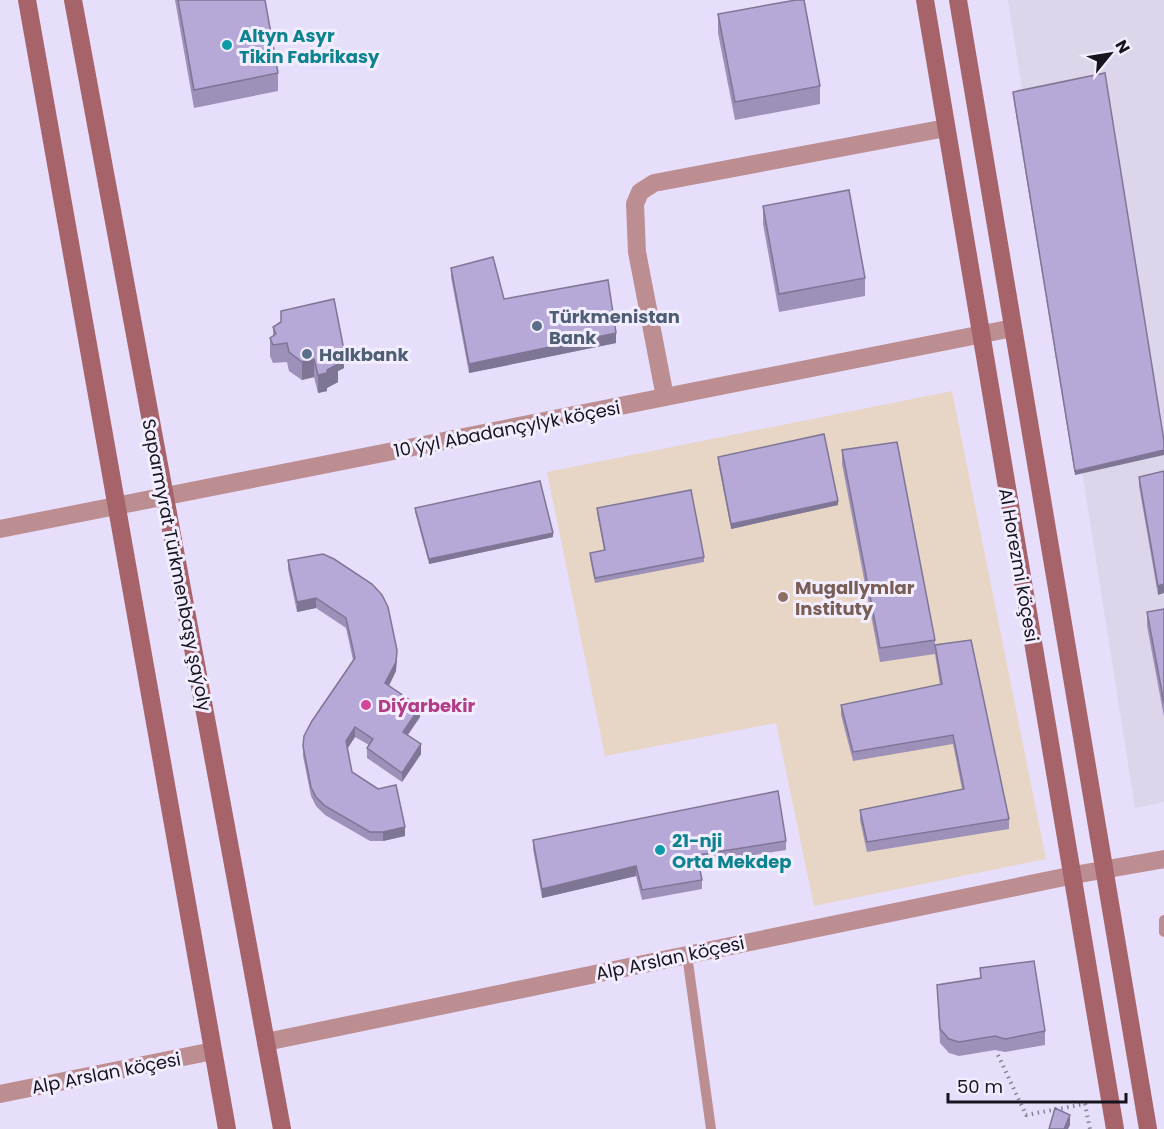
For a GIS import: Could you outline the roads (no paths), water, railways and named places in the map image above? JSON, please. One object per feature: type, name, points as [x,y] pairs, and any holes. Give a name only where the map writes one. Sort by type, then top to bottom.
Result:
[{"type":"main road","points":[[27,0],[226,1129]]},
{"type":"main road","name":"Saparmyrat Türkmenbaşy şaýoly","points":[[73,0],[282,1129]]},
{"type":"main road","name":"Al Horezmi köçesi","points":[[925,0],[979,334],[1074,875],[1115,1129]]},
{"type":"main road","name":"Al Horezmi köçesi","points":[[958,0],[1148,1129]]},
{"type":"street","points":[[665,397],[637,252],[634,204],[640,192],[654,183],[946,128]]},
{"type":"street","name":"10 ýyl Abadançylyk köçesi","points":[[0,529],[1013,328]]},
{"type":"street","name":"Alp Arslan köçesi","points":[[266,1042],[1074,875],[1164,859]]},
{"type":"street","name":"Alp Arslan köçesi","points":[[0,1094],[213,1051]]},
{"type":"lane","points":[[1164,920],[1164,932]]},
{"type":"lane","points":[[687,955],[711,1129]]},
{"type":"place","name":"Altyn Asyr Tikin Fabrikasy","points":[[227,45]]},
{"type":"place","name":"Türkmenistan Bank","points":[[537,326]]},
{"type":"place","name":"Halkbank","points":[[307,354]]},
{"type":"place","name":"Mugallymlar Instituty","points":[[783,597]]},
{"type":"place","name":"Diýarbekir","points":[[366,705]]},
{"type":"place","name":"21-nji Orta Mekdep","points":[[660,850]]}]
